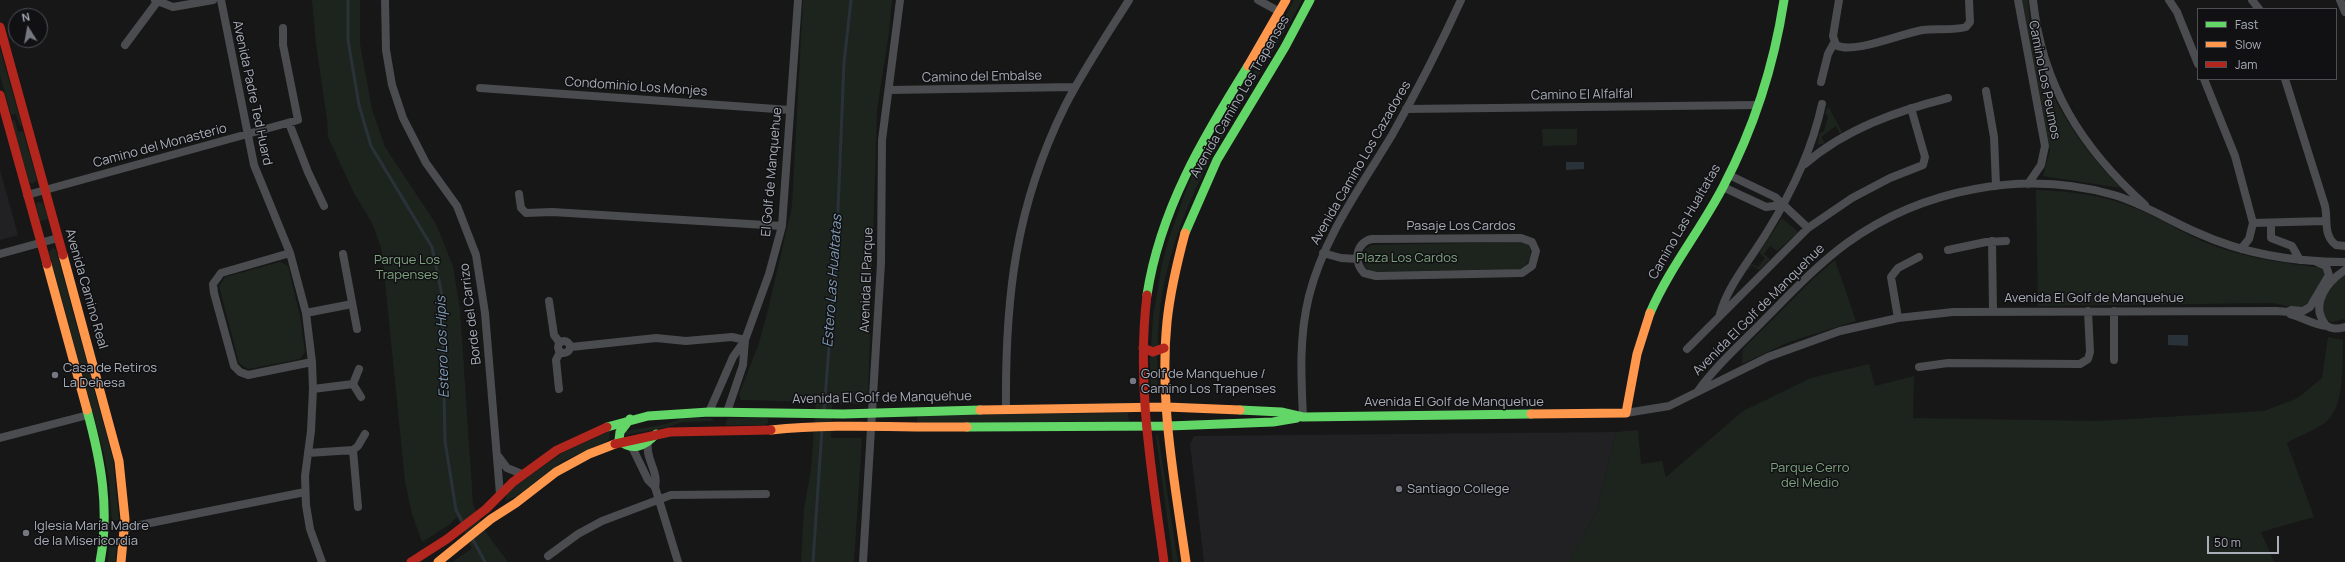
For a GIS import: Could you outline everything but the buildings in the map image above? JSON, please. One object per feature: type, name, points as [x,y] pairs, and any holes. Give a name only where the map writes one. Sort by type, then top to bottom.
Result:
[{"type":"street","points":[[125,45],[156,1],[168,7],[177,7],[213,0]]},
{"type":"street","name":"Avenida Padre Ted Huard","points":[[221,0],[247,135],[258,178],[290,253],[306,313],[312,362],[313,389],[305,492],[310,529],[322,562]]},
{"type":"street","name":"Borde del Carrizo","points":[[385,0],[386,50],[392,85],[401,112],[420,153],[457,206],[476,255],[485,312],[500,494]]},
{"type":"street","name":"El Golf de Manquehue","points":[[709,412],[733,357],[745,340],[769,274],[782,226],[798,0]]},
{"type":"street","name":"Avenida El Parque","points":[[863,562],[874,412],[881,263],[881,158],[900,0]]},
{"type":"street","points":[[1006,409],[1007,312],[1019,236],[1039,166],[1057,124],[1075,88],[1129,0]]},
{"type":"street","points":[[1258,0],[1280,12]]},
{"type":"street","name":"Avenida Camino Los Trapenses","points":[[1164,562],[1145,407],[1143,348],[1146,306],[1154,264],[1172,203],[1199,147],[1286,0]]},
{"type":"street","name":"Avenida Camino Los Trapenses","points":[[1186,562],[1167,407],[1164,348],[1168,308],[1175,268],[1199,195],[1219,156],[1272,71],[1310,0]]},
{"type":"street","name":"Avenida Camino Los Cazadores","points":[[1302,417],[1302,336],[1309,296],[1323,253],[1333,230],[1406,109],[1461,0]]},
{"type":"street","name":"Camino Las Hualtatas","points":[[1626,413],[1636,355],[1656,300],[1676,261],[1723,187],[1758,105],[1772,62],[1784,0]]},
{"type":"street","points":[[1821,82],[1828,54],[1834,43],[1833,36],[1839,0]]},
{"type":"street","points":[[1834,43],[1840,47],[1857,48],[1914,32],[1966,27],[1970,22],[1969,0]]},
{"type":"street","name":"Camino Los Peumos","points":[[2018,0],[2045,146],[2042,164],[2028,184]]},
{"type":"street","name":"Camino Los Peumos","points":[[2033,0],[2042,52],[2061,101],[2078,130],[2100,159],[2150,209]]},
{"type":"street","points":[[2169,0],[2177,12],[2197,62]]},
{"type":"street","points":[[2252,0],[2258,8]]},
{"type":"street","points":[[2340,0],[2345,12]]},
{"type":"street","name":"Avenida Camino Real","points":[[0,27],[116,447],[124,493],[125,528],[121,562]]},
{"type":"street","name":"Camino del Monasterio","points":[[27,195],[298,120],[283,45],[282,28]]},
{"type":"street","points":[[2204,80],[2235,156],[2253,223],[2249,239],[2241,249]]},
{"type":"street","points":[[2286,80],[2325,206],[2325,221],[2331,240],[2336,245],[2345,246]]},
{"type":"street","name":"Condominio Los Monjes","points":[[480,88],[790,110]]},
{"type":"street","name":"Camino del Embalse","points":[[889,90],[1075,88]]},
{"type":"street","points":[[1986,91],[1994,137],[1996,186]]},
{"type":"street","points":[[0,96],[97,447],[106,501],[105,537],[100,562]]},
{"type":"street","points":[[1804,164],[1828,146],[1849,133],[1911,108],[1948,98]]},
{"type":"street","points":[[1719,316],[1731,288],[1768,231],[1804,164],[1822,104]]},
{"type":"street","name":"Camino El Alfalfal","points":[[1406,109],[1758,105]]},
{"type":"street","points":[[1687,349],[1808,228],[1858,194],[1925,163],[1925,156],[1911,108]]},
{"type":"street","points":[[290,123],[308,172],[324,206]]},
{"type":"street","points":[[1729,175],[1772,196],[1808,228]]},
{"type":"street","name":"Avenida El Golf de Manquehue","points":[[1698,391],[1714,371],[1807,276],[1830,256],[1859,234],[1892,216],[1928,201],[1960,192],[1996,186],[2028,184],[2065,186],[2102,192],[2150,209],[2199,234],[2241,249],[2300,260],[2316,262],[2345,262]]},
{"type":"street","points":[[1723,187],[1766,207],[1773,208],[1782,204]]},
{"type":"street","points":[[519,194],[521,208],[526,213],[552,212],[782,226]]},
{"type":"street","points":[[2253,223],[2271,224],[2325,221]]},
{"type":"street","points":[[2271,224],[2271,238],[2292,246],[2300,260]]},
{"type":"street","points":[[0,254],[58,238]]},
{"type":"street","name":"Pasaje Los Cardos","points":[[1521,238],[1532,242],[1536,251],[1532,266],[1525,272],[1518,274],[1371,276],[1362,270],[1358,259],[1359,247],[1365,241],[1372,239],[1521,238]]},
{"type":"street","points":[[1948,250],[1992,241],[2006,241]]},
{"type":"street","points":[[1992,241],[1993,312]]},
{"type":"street","points":[[290,253],[221,273],[215,280],[213,288],[233,362],[240,372],[248,375],[312,362]]},
{"type":"street","points":[[1323,253],[1340,258],[1358,259]]},
{"type":"street","points":[[343,254],[357,329]]},
{"type":"street","points":[[1898,318],[1892,284],[1892,274],[1898,268],[1919,257]]},
{"type":"street","name":"Avenida El Golf de Manquehue","points":[[438,562],[451,549],[491,519],[574,462],[621,442],[656,434],[688,431],[772,430],[800,426],[843,425],[895,428],[1169,426],[1273,422],[1302,417],[1626,413],[1669,406],[1698,391],[1805,342],[1858,326],[1898,318],[1941,313],[1993,312],[2303,311],[2310,307],[2330,275],[2326,266],[2316,262]]},
{"type":"street","points":[[2327,326],[2319,312],[2319,301],[2325,290],[2336,277],[2345,270]]},
{"type":"street","points":[[549,301],[554,335],[560,347],[566,354],[571,347],[656,338],[686,341],[732,337],[745,340]]},
{"type":"street","points":[[306,313],[352,304]]},
{"type":"street","points":[[1919,367],[1948,363],[2083,363],[2088,359],[2090,352],[2088,311]]},
{"type":"street","points":[[2114,311],[2114,360]]},
{"type":"street","name":"Avenida El Golf de Manquehue","points":[[2289,312],[2290,314],[2303,317],[2321,326],[2327,326],[2335,329],[2345,327]]},
{"type":"street","name":"El Golf de Manquehue","points":[[726,412],[743,365],[745,340]]},
{"type":"street","points":[[559,389],[556,360],[560,347]]},
{"type":"street","points":[[1143,348],[1153,352],[1164,348]]},
{"type":"street","points":[[353,384],[359,369]]},
{"type":"street","points":[[313,389],[353,384]]},
{"type":"street","points":[[353,384],[361,397]]},
{"type":"street","name":"Avenida El Golf de Manquehue","points":[[411,562],[448,539],[486,509],[522,474],[570,443],[598,430],[630,419],[667,414],[709,412],[843,414],[874,412],[1145,407],[1281,412],[1302,417]]},
{"type":"street","points":[[688,431],[720,422],[726,412]]},
{"type":"street","points":[[0,438],[88,415]]},
{"type":"street","points":[[630,419],[620,432],[621,442],[632,447],[640,447],[648,443],[656,434]]},
{"type":"street","points":[[308,454],[353,450],[358,446],[365,434]]},
{"type":"street","points":[[648,443],[648,452],[655,477],[655,487],[678,562]]},
{"type":"street","points":[[632,447],[648,480],[655,487]]},
{"type":"street","points":[[353,450],[358,508]]},
{"type":"street","points":[[498,456],[507,468],[522,474]]},
{"type":"street","points":[[125,528],[305,492]]},
{"type":"street","points":[[548,556],[596,524],[659,500],[680,494],[766,494]]},
{"type":"shaded area","points":[[1566,162],[1584,162],[1584,169],[1566,170]]},
{"type":"shaded area","points":[[0,170],[18,235],[0,240]]},
{"type":"shaded area","points":[[2168,335],[2188,335],[2188,346],[2168,345]]},
{"type":"shaded area","name":"Santiago College","points":[[1616,432],[1597,511],[1569,562],[1204,562],[1190,444],[1194,436]]},
{"type":"green space","name":"Parque Los Trapenses","points":[[312,0],[360,0],[360,44],[372,109],[385,147],[436,224],[453,266],[460,309],[473,504],[487,534],[508,562],[453,562],[472,548],[457,517],[449,525],[422,542],[412,514],[405,482],[382,251],[373,225],[353,191],[328,137]]},
{"type":"green space","points":[[803,0],[892,0],[889,33],[877,110],[868,399],[861,404],[832,404],[831,438],[862,438],[854,562],[801,562],[804,509],[811,469],[816,402],[741,400],[739,394],[758,346],[792,206]]},
{"type":"green space","points":[[1294,0],[1302,0],[1230,124],[1188,207],[1172,251],[1162,297],[1158,347],[1151,348],[1153,316],[1162,264],[1169,238],[1188,185],[1199,163],[1276,35]]},
{"type":"green space","points":[[2022,0],[2028,0],[2031,27],[2037,53],[2057,103],[2070,126],[2086,148],[2121,188],[2043,176],[2050,150]]},
{"type":"green space","points":[[0,49],[22,126],[20,126],[16,114],[11,115],[0,75]]},
{"type":"green space","points":[[1828,106],[1842,132],[1840,134],[1836,126],[1821,137],[1825,143],[1818,145],[1819,134],[1824,131],[1828,117],[1825,113]]},
{"type":"green space","points":[[15,120],[18,132],[23,131],[37,180],[32,184],[29,182],[12,121]]},
{"type":"green space","points":[[1542,129],[1577,129],[1577,145],[1543,146]]},
{"type":"green space","points":[[2036,190],[2062,191],[2112,200],[2146,213],[2200,240],[2223,249],[2266,260],[2325,268],[2327,272],[2309,301],[2306,305],[2301,307],[2292,307],[2272,303],[2038,306]]},
{"type":"green space","points":[[37,202],[43,203],[48,219],[40,221],[36,205]]},
{"type":"green space","points":[[1782,218],[1798,232],[1777,251],[1770,246],[1764,254],[1770,259],[1759,270],[1752,265],[1749,270],[1747,269],[1752,264],[1758,267],[1765,258],[1759,253]]},
{"type":"green space","name":"Plaza Los Cardos","points":[[1520,242],[1529,245],[1531,252],[1528,262],[1520,269],[1372,272],[1368,271],[1364,265],[1365,249],[1372,245]]},
{"type":"green space","points":[[53,248],[56,250],[113,459],[119,520],[112,522],[109,479],[104,454],[49,252]]},
{"type":"green space","points":[[1835,260],[1856,321],[1789,342],[1742,364],[1743,349],[1812,280]]},
{"type":"green space","points":[[280,262],[288,266],[300,316],[305,352],[300,359],[248,369],[239,363],[219,286],[225,277]]},
{"type":"green space","points":[[2345,273],[2345,319],[2331,322],[2324,317],[2323,303],[2327,292]]},
{"type":"green space","name":"Parque Cerro del Medio","points":[[2328,337],[2343,340],[2342,382],[2337,404],[2328,420],[2287,443],[2314,517],[2261,532],[2274,562],[1569,562],[1597,511],[1616,432],[1638,430],[1641,464],[1662,461],[1666,477],[1743,411],[1811,378],[1869,364],[1875,386],[1914,376],[1913,418],[2097,421],[2264,411],[2298,398],[2322,378]]},
{"type":"green space","points":[[1150,356],[1157,356],[1158,392],[1151,392]]},
{"type":"green space","points":[[1128,413],[1129,421],[921,423],[917,421],[917,417],[920,415]]},
{"type":"green space","points":[[765,417],[768,419],[768,423],[765,425],[725,425],[728,418]]},
{"type":"green space","points":[[683,418],[711,418],[714,421],[682,422],[668,427],[626,435],[626,431],[666,424]]},
{"type":"green space","points":[[610,431],[609,440],[561,462],[517,496],[505,501],[508,491],[564,452]]},
{"type":"green space","points":[[1158,434],[1178,562],[1173,562],[1156,435]]},
{"type":"green space","points":[[110,539],[117,542],[115,562],[108,562]]},
{"type":"waterway","name":"Estero Los Hipis","points":[[348,0],[348,40],[359,105],[371,146],[432,247],[442,295],[445,441],[456,510],[463,523]]},
{"type":"waterway","name":"Estero Las Hualtatas","points":[[824,411],[836,258],[844,63],[851,0]]},
{"type":"waterway","name":"Estero Las Hualtatas","points":[[813,562],[822,429]]},
{"type":"waterway","name":"Estero Los Hipis","points":[[472,538],[485,562]]},
{"type":"traffic: fast","points":[[1185,233],[1217,160],[1285,47],[1310,0]]},
{"type":"traffic: fast","points":[[1650,313],[1667,280],[1723,187],[1744,142],[1761,96],[1775,48],[1784,0]]},
{"type":"traffic: fast","points":[[1147,295],[1153,264],[1162,233],[1173,204],[1215,120],[1248,66]]},
{"type":"traffic: fast","points":[[87,410],[100,467],[104,504],[103,542],[100,562]]},
{"type":"traffic: fast","points":[[607,427],[648,416],[709,412],[843,414],[980,410]]},
{"type":"traffic: fast","points":[[1240,410],[1281,412],[1303,417],[1531,414]]},
{"type":"traffic: fast","points":[[967,427],[1169,426],[1273,422],[1297,418]]},
{"type":"traffic: fast","points":[[630,419],[620,432],[619,440],[624,444],[634,447],[638,446],[647,442],[656,434]]},
{"type":"traffic: slow","points":[[1248,66],[1286,0]]},
{"type":"traffic: slow","points":[[1185,233],[1168,311],[1165,352],[1165,382],[1169,443],[1186,562]]},
{"type":"traffic: slow","points":[[63,255],[119,461],[125,519],[121,562]]},
{"type":"traffic: slow","points":[[47,264],[87,410]]},
{"type":"traffic: slow","points":[[1531,414],[1626,413],[1637,354],[1650,313]]},
{"type":"traffic: slow","points":[[980,410],[1167,407],[1240,410]]},
{"type":"traffic: slow","points":[[771,430],[845,426],[967,427]]},
{"type":"traffic: slow","points":[[438,562],[491,519],[516,503],[556,472],[589,454],[615,444]]},
{"type":"traffic: jam","points":[[0,27],[63,255]]},
{"type":"traffic: jam","points":[[0,95],[47,264]]},
{"type":"traffic: jam","points":[[1147,295],[1143,362],[1144,396],[1150,462],[1164,562]]},
{"type":"traffic: jam","points":[[1143,348],[1153,352],[1164,348]]},
{"type":"traffic: jam","points":[[411,562],[447,539],[486,509],[513,482],[557,450],[607,427]]},
{"type":"traffic: jam","points":[[615,444],[670,432],[771,430]]},
{"type":"place","name":"Casa de Retiros La Dehesa","points":[[55,375]]},
{"type":"place","name":"Golf de Manquehue / Camino Los Trapenses","points":[[1133,381]]},
{"type":"place","name":"Santiago College","points":[[1399,489]]},
{"type":"place","name":"Iglesia María Madre de la Misericordia","points":[[26,533]]}]
